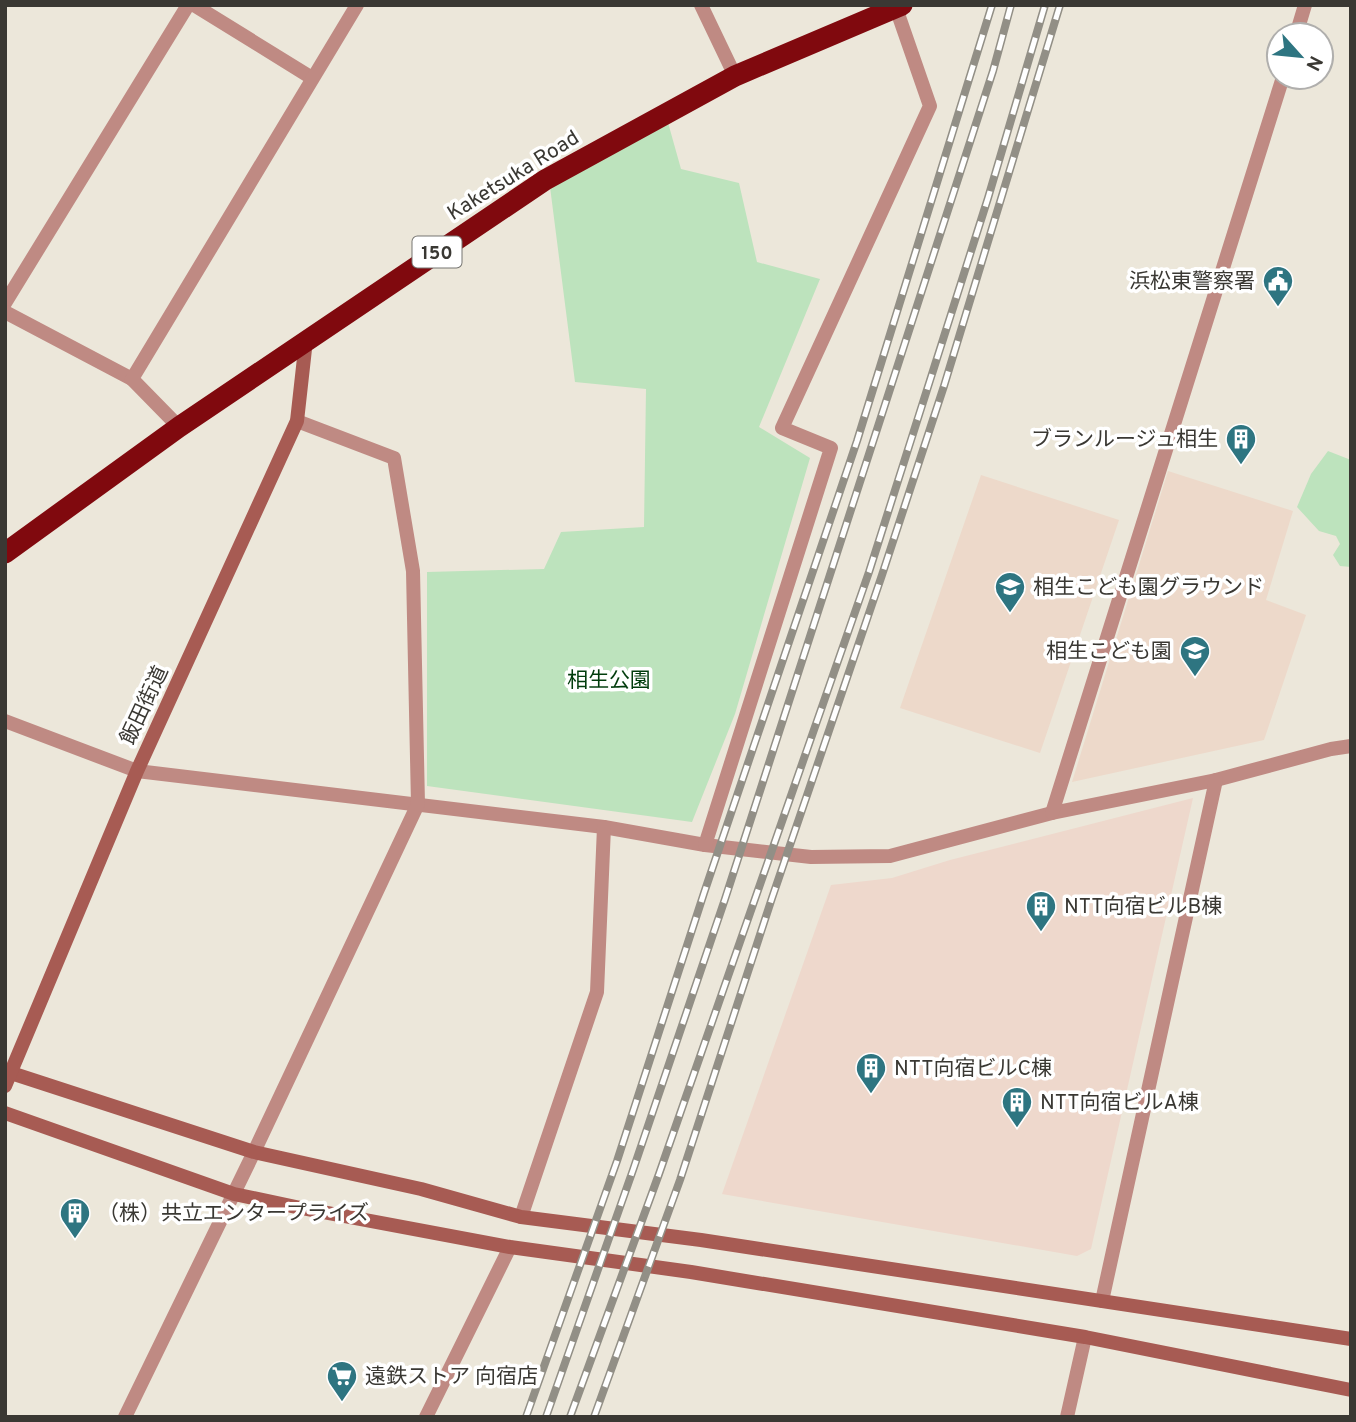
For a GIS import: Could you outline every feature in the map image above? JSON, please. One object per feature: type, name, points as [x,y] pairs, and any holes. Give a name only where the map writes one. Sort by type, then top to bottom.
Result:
[{"type":"highway","name":"Kaketsuka Road","points":[[5,553],[179,427],[545,180],[735,76],[899,6]]},
{"type":"street","points":[[5,303],[188,5]]},
{"type":"street","points":[[194,5],[312,78]]},
{"type":"street","points":[[132,379],[357,5]]},
{"type":"street","points":[[701,5],[735,76]]},
{"type":"street","points":[[705,845],[831,448],[782,428],[930,106],[899,6]]},
{"type":"street","points":[[1052,813],[1279,91]]},
{"type":"street","points":[[5,312],[132,379],[179,427]]},
{"type":"street","name":"飯田街道","points":[[7,1077],[137,771],[298,421],[306,340]]},
{"type":"street","points":[[125,1417],[234,1195],[418,804],[413,571],[394,458],[298,421]]},
{"type":"street","points":[[5,721],[137,771],[604,827],[705,845],[811,857],[890,856],[1052,813],[1216,780],[1351,746]]},
{"type":"street","points":[[1102,1301],[1216,780]]},
{"type":"street","points":[[521,1217],[597,992],[604,827]]},
{"type":"street","points":[[7,1077],[254,1152],[421,1189],[521,1217],[701,1240],[1351,1339]]},
{"type":"street","points":[[5,1113],[234,1195],[510,1247],[691,1272],[1085,1337],[1351,1390]]},
{"type":"street","points":[[426,1417],[510,1247]]},
{"type":"street","points":[[1067,1417],[1085,1337]]},
{"type":"shaded area","name":"相生こども園","points":[[1168,471],[1293,511],[1266,600],[1306,615],[1264,740],[1072,782]]},
{"type":"shaded area","name":"相生こども園グラウンド","points":[[981,475],[1119,520],[1040,753],[900,708]]},
{"type":"shaded area","points":[[1193,798],[1091,1249],[1077,1256],[722,1194],[831,885],[892,878],[950,860]]},
{"type":"green space","name":"相生公園","points":[[667,119],[681,169],[739,183],[757,262],[820,279],[759,427],[810,458],[735,714],[692,822],[427,786],[427,572],[544,569],[561,532],[644,527],[646,389],[575,382],[549,179]]},
{"type":"green space","points":[[1328,451],[1351,460],[1351,567],[1340,566],[1333,555],[1340,544],[1336,536],[1319,531],[1297,507],[1311,474]]},
{"type":"railway","points":[[526,1417],[617,1161],[704,893],[857,441],[992,5]]},
{"type":"railway","points":[[546,1417],[725,899],[993,71],[1011,5]]},
{"type":"railway","points":[[570,1417],[659,1174],[869,572],[988,198],[1045,5]]},
{"type":"railway","points":[[594,1417],[680,1180],[882,575],[944,386],[1060,5]]},
{"type":"place","name":"浜松東警察署","points":[[1278,308]]},
{"type":"place","name":"ブランルージュ相生","points":[[1241,466]]},
{"type":"place","name":"相生こども園グラウンド","points":[[1010,614]]},
{"type":"place","name":"相生こども園","points":[[1195,678]]},
{"type":"place","name":"NTT向宿ビルB棟","points":[[1041,933]]},
{"type":"place","name":"NTT向宿ビルC棟","points":[[871,1095]]},
{"type":"place","name":"NTT向宿ビルA棟","points":[[1017,1129]]},
{"type":"place","name":"（株）共立エンタープライズ","points":[[75,1240]]},
{"type":"place","name":"遠鉄ストア 向宿店","points":[[342,1403]]}]
